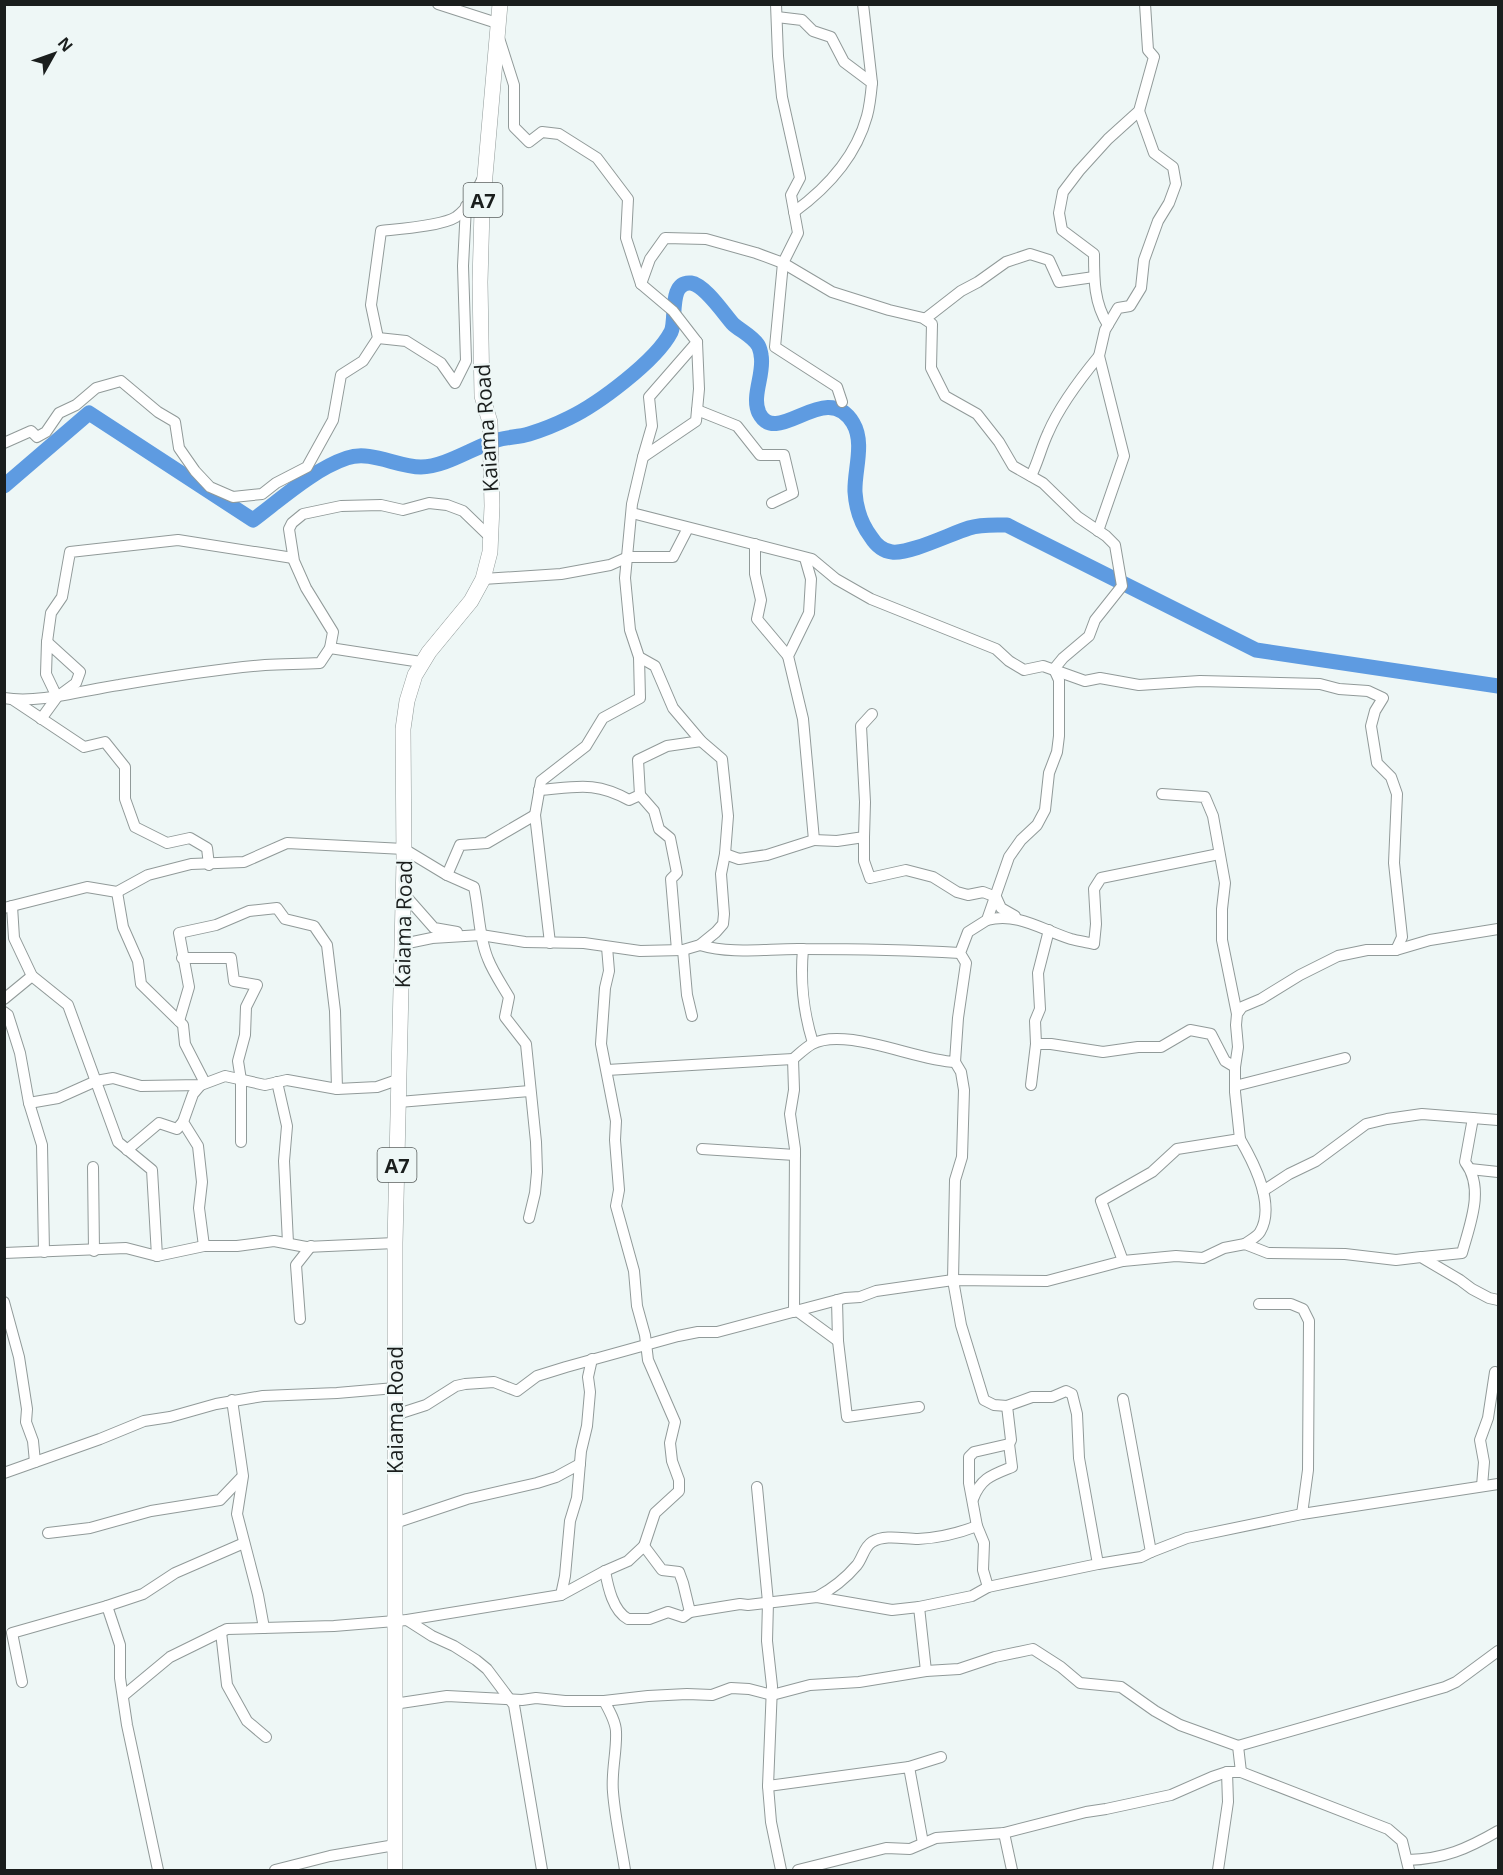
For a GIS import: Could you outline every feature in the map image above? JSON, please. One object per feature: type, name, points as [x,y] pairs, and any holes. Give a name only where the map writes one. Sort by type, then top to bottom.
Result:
[{"type":"highway","name":"Kaiama Road","points":[[395,1870],[394,1704],[400,1621],[395,1523],[395,1243],[404,894],[403,729],[411,686],[421,663],[463,613],[483,579],[492,539],[490,422],[482,396],[481,231],[500,4]]},
{"type":"street","points":[[438,4],[499,30],[514,85],[514,127],[529,141],[542,132],[559,134],[597,158],[628,200],[626,238],[641,284],[674,311],[697,342],[699,389],[696,421],[643,457]]},
{"type":"street","points":[[776,4],[778,56],[783,97],[800,178],[791,195],[798,233],[783,263],[775,347],[837,387],[842,402]]},
{"type":"street","points":[[794,212],[809,202],[833,179],[853,150],[867,117],[872,83],[863,4]]},
{"type":"street","points":[[1108,325],[1100,312],[1094,277],[1094,254],[1062,230],[1059,213],[1063,192],[1079,171],[1108,139],[1139,111],[1154,57],[1148,50],[1145,4]]},
{"type":"street","points":[[777,17],[802,20],[813,31],[831,37],[844,62],[872,83]]},
{"type":"street","points":[[1031,476],[1039,462],[1047,435],[1057,415],[1099,356],[1108,325],[1118,308],[1130,306],[1141,288],[1144,260],[1158,221],[1169,203],[1176,184],[1173,167],[1154,153],[1139,111]]},
{"type":"street","points":[[4,443],[31,431],[37,436],[46,432],[60,413],[76,405],[96,388],[121,381],[158,412],[175,422],[179,448],[210,487],[233,497],[262,494],[276,483],[307,467],[333,420],[341,375],[363,361],[378,338],[370,305],[381,231],[421,227],[455,218],[471,201],[486,173]]},
{"type":"street","points":[[378,338],[406,341],[441,363],[455,383],[466,361],[463,266],[466,206]]},
{"type":"street","points":[[641,284],[650,259],[665,238],[706,239],[783,263],[831,292],[925,319],[932,324],[931,368],[945,396],[977,414],[999,442],[1013,466],[1043,483],[1078,517],[1114,545],[1122,586],[1095,620],[1089,636],[1063,658],[1054,669]]},
{"type":"street","points":[[925,319],[961,291],[1006,262],[1030,254],[1049,260],[1059,282],[1094,277]]},
{"type":"street","points":[[550,943],[535,815],[539,790],[541,782],[586,746],[603,718],[640,698],[639,657],[630,630],[626,578],[632,513],[643,457],[652,426],[649,398],[697,342]]},
{"type":"street","points":[[1098,531],[1124,456],[1099,356]]},
{"type":"street","points":[[697,410],[737,426],[760,455],[784,455],[793,493],[772,503]]},
{"type":"street","points":[[8,699],[57,697],[117,685],[266,665],[296,666],[320,663],[330,648],[333,632],[306,588],[293,558],[290,536],[292,523],[303,514],[329,507],[381,505],[403,510],[429,503],[447,505],[464,511],[492,539]]},
{"type":"street","points":[[632,513],[812,559],[836,579],[871,600],[996,649],[1009,661],[1024,670],[1043,666],[1085,681],[1100,678],[1139,685],[1200,681],[1320,684],[1340,689],[1368,691],[1383,698],[1375,711],[1371,726],[1377,763],[1391,777],[1397,794],[1394,863],[1401,938],[1396,950]]},
{"type":"street","points":[[483,579],[561,574],[610,565],[628,557],[673,557],[688,528]]},
{"type":"street","points":[[57,697],[46,674],[47,642],[51,613],[62,597],[70,552],[178,540],[293,558]]},
{"type":"street","points":[[755,544],[755,574],[761,600],[757,619],[788,656],[803,719],[814,840]]},
{"type":"street","points":[[788,656],[809,613],[811,579],[806,558]]},
{"type":"street","points":[[41,719],[57,697],[76,683],[80,672],[47,642]]},
{"type":"street","points":[[330,648],[421,663]]},
{"type":"street","points":[[404,894],[434,928],[481,936],[550,943],[584,943],[640,951],[680,950],[700,945],[716,932],[723,924],[724,914],[721,874],[725,854],[727,804],[722,759],[701,741],[673,708],[655,666],[639,657]]},
{"type":"street","points":[[987,920],[1011,853],[1039,822],[1045,810],[1049,773],[1057,752],[1059,736],[1059,680],[1054,669]]},
{"type":"street","points":[[8,699],[84,747],[105,742],[125,766],[124,799],[135,827],[167,843],[190,838],[207,848],[209,865]]},
{"type":"street","points":[[872,714],[861,726],[865,802],[864,861],[870,878],[906,870],[933,877],[957,892],[968,895],[983,892],[996,897],[1001,908],[1018,918],[1071,939],[1094,944],[1096,924],[1094,889],[1101,878],[1219,854]]},
{"type":"street","points":[[692,1016],[680,950],[671,879],[677,873],[670,838],[659,829],[654,811],[640,795],[638,760],[667,746],[701,741]]},
{"type":"street","points":[[539,790],[591,786],[614,792],[629,800],[640,795]]},
{"type":"street","points":[[1162,794],[1205,797],[1213,816],[1226,883],[1222,909],[1222,940],[1238,1014]]},
{"type":"street","points":[[447,875],[460,845],[487,843],[535,815]]},
{"type":"street","points":[[725,854],[739,859],[767,855],[814,840],[837,841],[864,837]]},
{"type":"street","points":[[157,1256],[152,1170],[118,1142],[68,1005],[32,976],[14,938],[8,907],[87,887],[117,892],[148,875],[191,864],[244,862],[287,843],[404,849],[474,888],[481,936],[488,960],[509,997],[505,1017],[526,1044],[537,1172],[529,1218]]},
{"type":"street","points":[[117,892],[123,927],[138,961],[141,984],[183,1025],[184,1044],[204,1081],[193,1094],[183,1122],[177,1129],[159,1123],[127,1150]]},
{"type":"street","points":[[179,1021],[189,987],[179,933],[216,925],[249,911],[277,908],[285,919],[314,926],[327,945],[335,1011],[337,1089]]},
{"type":"street","points":[[960,953],[968,932],[987,920],[999,917],[1018,918]]},
{"type":"street","points":[[1031,1085],[1036,1044],[1035,1021],[1040,1009],[1038,973],[1049,930]]},
{"type":"street","points":[[395,1415],[426,1406],[456,1386],[494,1382],[517,1391],[537,1376],[592,1359],[688,1334],[717,1332],[876,1292],[953,1280],[1047,1281],[1123,1261],[1176,1256],[1203,1258],[1224,1248],[1245,1244],[1259,1233],[1266,1214],[1263,1191],[1252,1160],[1240,1139],[1235,1067],[1238,1047],[1236,1025],[1242,1006],[1261,999],[1300,975],[1338,956],[1367,950],[1396,950],[1430,940],[1498,930]]},
{"type":"street","points":[[403,944],[432,938],[481,936]]},
{"type":"street","points":[[700,945],[716,950],[916,950],[960,953]]},
{"type":"street","points":[[123,1696],[170,1657],[227,1629],[334,1626],[400,1621],[561,1595],[628,1561],[644,1546],[655,1513],[679,1491],[679,1480],[672,1461],[670,1443],[675,1422],[648,1360],[634,1271],[616,1206],[619,1190],[615,1140],[616,1121],[601,1044],[605,988],[609,972],[607,947]]},
{"type":"street","points":[[803,949],[800,978],[806,1020],[813,1043]]},
{"type":"street","points":[[960,953],[966,963],[958,1018],[955,1062],[961,1072],[964,1090],[962,1157],[955,1180],[953,1280],[961,1325],[984,1401],[1007,1406],[1032,1397],[1052,1397],[1066,1391],[1071,1394],[1077,1414],[1079,1458],[1098,1564]]},
{"type":"street","points":[[182,958],[231,958],[234,981],[257,985],[246,1007],[245,1035],[238,1061],[241,1080],[241,1142]]},
{"type":"street","points":[[4,999],[32,976]]},
{"type":"street","points":[[4,1012],[8,1015],[20,1053],[29,1103],[42,1145],[44,1252]]},
{"type":"street","points":[[1036,1044],[1060,1045],[1103,1052],[1138,1047],[1161,1047],[1191,1030],[1211,1034],[1225,1061],[1235,1067]]},
{"type":"street","points":[[607,1070],[793,1059],[813,1043],[832,1039],[873,1043],[942,1062],[955,1062]]},
{"type":"street","points":[[1235,1086],[1345,1058]]},
{"type":"street","points":[[793,1059],[794,1090],[790,1114],[795,1155],[795,1311]]},
{"type":"street","points":[[29,1103],[58,1098],[96,1081],[112,1078],[141,1086],[201,1085],[225,1076],[265,1084],[287,1080],[337,1089],[377,1087],[399,1079]]},
{"type":"street","points":[[277,1082],[287,1126],[284,1161],[288,1243]]},
{"type":"street","points":[[399,1102],[530,1092]]},
{"type":"street","points":[[1263,1191],[1289,1174],[1316,1161],[1366,1124],[1422,1114],[1498,1120]]},
{"type":"street","points":[[1245,1244],[1268,1253],[1345,1254],[1396,1260],[1462,1253],[1475,1202],[1474,1179],[1465,1162],[1473,1118]]},
{"type":"street","points":[[183,1122],[198,1146],[202,1182],[199,1208],[204,1246]]},
{"type":"street","points":[[1123,1261],[1101,1200],[1152,1172],[1177,1149],[1240,1139]]},
{"type":"street","points":[[702,1149],[795,1155]]},
{"type":"street","points":[[93,1167],[94,1251]]},
{"type":"street","points":[[1470,1169],[1498,1172]]},
{"type":"street","points":[[4,1253],[126,1248],[157,1256],[204,1246],[237,1246],[274,1241],[311,1246],[395,1243]]},
{"type":"street","points":[[300,1319],[296,1265],[311,1246]]},
{"type":"street","points":[[1421,1257],[1472,1289],[1498,1300]]},
{"type":"street","points":[[837,1300],[838,1341],[847,1417],[919,1407]]},
{"type":"street","points":[[4,1302],[19,1357],[27,1409],[26,1422],[33,1441],[35,1462]]},
{"type":"street","points":[[1259,1304],[1292,1304],[1303,1309],[1309,1321],[1308,1470],[1302,1514]]},
{"type":"street","points":[[795,1311],[838,1341]]},
{"type":"street","points":[[561,1595],[570,1521],[577,1498],[590,1401],[589,1384],[592,1359]]},
{"type":"street","points":[[566,1367],[577,1372],[589,1384]]},
{"type":"street","points":[[1482,1486],[1484,1462],[1480,1440],[1488,1418],[1495,1372]]},
{"type":"street","points":[[4,1473],[144,1421],[170,1417],[232,1400],[395,1388]]},
{"type":"street","points":[[1123,1399],[1151,1552]]},
{"type":"street","points":[[232,1400],[243,1476],[237,1514],[264,1628]]},
{"type":"street","points":[[974,1499],[978,1486],[984,1479],[1012,1467],[1007,1406]]},
{"type":"street","points":[[988,1587],[982,1570],[984,1544],[977,1526],[974,1499],[969,1483],[969,1457],[974,1452],[1009,1444]]},
{"type":"street","points":[[395,1523],[467,1499],[556,1477],[580,1464]]},
{"type":"street","points":[[48,1533],[90,1528],[151,1511],[220,1500],[243,1476]]},
{"type":"street","points":[[605,1571],[611,1597],[619,1612],[628,1619],[649,1619],[668,1612],[683,1617],[690,1612],[740,1604],[817,1597],[892,1610],[972,1596],[988,1587],[1141,1557],[1187,1538],[1302,1514],[1498,1484]]},
{"type":"street","points":[[757,1487],[768,1602],[767,1641],[772,1695],[768,1786],[771,1822],[781,1870]]},
{"type":"street","points":[[220,1500],[237,1514]]},
{"type":"street","points":[[817,1597],[846,1576],[859,1563],[866,1548],[873,1541],[885,1538],[919,1539],[943,1536],[977,1526]]},
{"type":"street","points":[[22,1682],[12,1633],[143,1594],[175,1574],[244,1544]]},
{"type":"street","points":[[644,1546],[662,1570],[679,1572],[690,1612]]},
{"type":"street","points":[[107,1606],[120,1645],[126,1725],[158,1870]]},
{"type":"street","points":[[919,1607],[926,1671]]},
{"type":"street","points":[[400,1621],[454,1646],[476,1660],[487,1669],[510,1699],[515,1711],[542,1870]]},
{"type":"street","points":[[221,1632],[228,1685],[247,1721],[266,1737]]},
{"type":"street","points":[[394,1704],[447,1696],[522,1701],[536,1698],[604,1701],[648,1696],[712,1695],[731,1688],[749,1689],[772,1695],[810,1685],[859,1682],[926,1671],[959,1669],[1033,1649],[1061,1667],[1080,1683],[1121,1687],[1155,1711],[1187,1728],[1238,1746],[1446,1687],[1498,1651]]},
{"type":"street","points":[[604,1701],[616,1732],[614,1739],[616,1755],[612,1779],[625,1870]]},
{"type":"street","points":[[1238,1746],[1240,1772]]},
{"type":"street","points":[[768,1786],[909,1767],[941,1757]]},
{"type":"street","points":[[909,1767],[924,1842]]},
{"type":"street","points":[[1218,1870],[1228,1802],[1227,1772]]},
{"type":"street","points":[[798,1870],[886,1848],[910,1848],[936,1838],[1004,1833],[1086,1812],[1171,1795],[1227,1772],[1240,1772],[1388,1828],[1402,1841],[1408,1865],[1451,1854],[1472,1846],[1498,1831]]},
{"type":"street","points":[[1004,1833],[1012,1870]]},
{"type":"street","points":[[275,1870],[330,1856],[394,1845]]},
{"type":"waterway","points":[[4,486],[89,413],[253,520],[322,469],[347,458],[375,457],[421,467],[440,464],[488,443],[539,431],[581,411],[625,381],[653,356],[671,332],[676,294],[679,288],[691,283],[708,294],[733,324],[756,342],[762,362],[756,399],[759,413],[767,422],[777,423],[829,408],[842,411],[853,423],[859,448],[855,484],[857,504],[862,522],[875,543],[883,549],[900,552],[974,527],[1007,525],[1256,650],[1498,686]]}]
